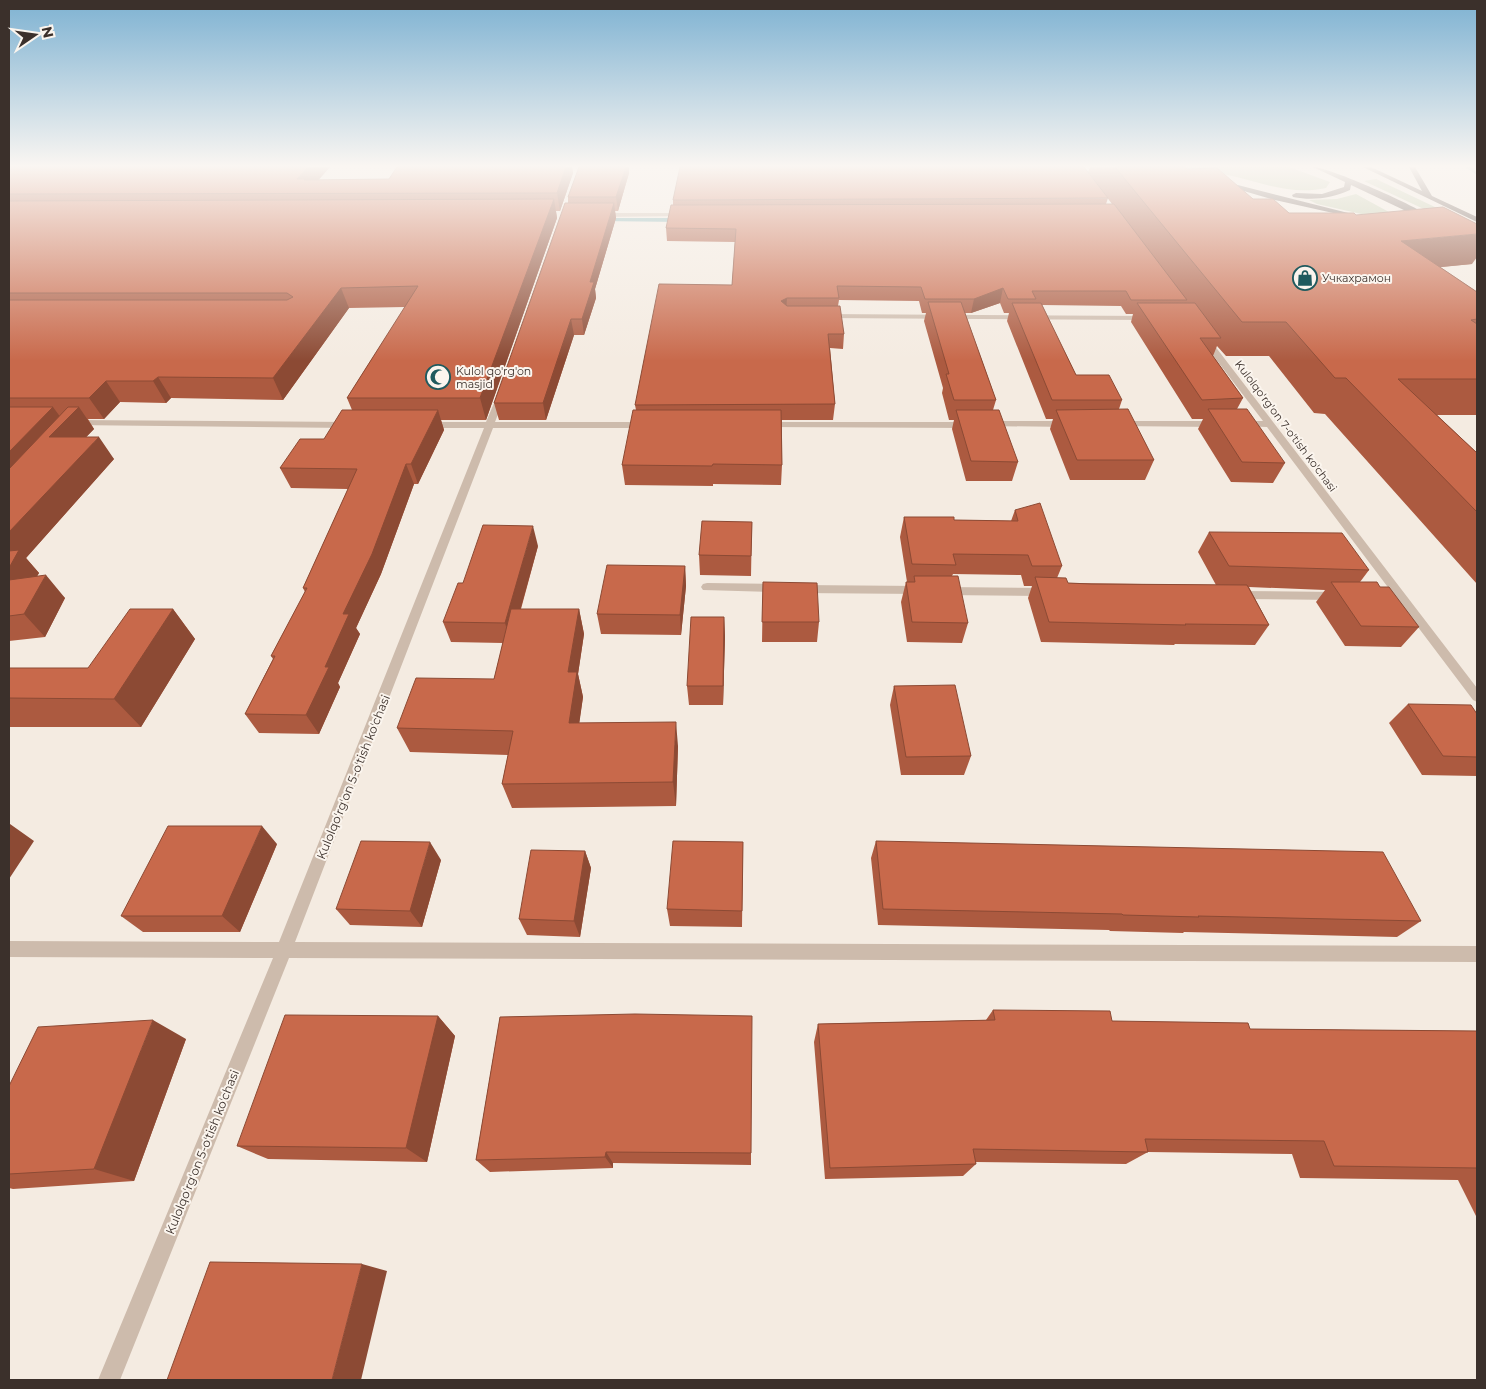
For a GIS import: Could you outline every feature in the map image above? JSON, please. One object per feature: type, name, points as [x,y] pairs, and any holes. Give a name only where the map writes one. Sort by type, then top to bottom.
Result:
[{"type":"street","points":[[816,316],[1160,318]]},
{"type":"street","name":"Kulolqo'rg'on 7-o'tish ko'chasi","points":[[1201,334],[1395,597],[1477,697]]},
{"type":"street","name":"Kulolqo'rg'on 5-o'tish ko'chasi","points":[[109,1380],[284,950],[491,426],[507,380]]},
{"type":"street","points":[[63,423],[78,426],[361,425]]},
{"type":"street","points":[[760,425],[1079,424]]},
{"type":"street","points":[[1109,424],[1269,424]]},
{"type":"street","points":[[411,425],[661,425]]},
{"type":"street","points":[[708,587],[1054,592]]},
{"type":"street","points":[[1222,594],[1351,596]]},
{"type":"street","points":[[9,949],[1477,954]]},
{"type":"building","points":[[9,232],[542,232],[480,398],[347,398],[418,286],[341,288],[273,378],[158,377],[153,381],[106,381],[89,398],[9,398],[9,300],[287,300],[293,297],[287,293],[9,293]]},
{"type":"building","points":[[555,232],[605,232],[590,282],[594,282],[582,319],[571,319],[543,403],[494,403]]},
{"type":"building","points":[[736,232],[1135,232],[1187,300],[1131,300],[1126,291],[1032,291],[1036,299],[1008,299],[1003,288],[974,299],[925,299],[921,287],[837,286],[839,298],[787,298],[781,301],[787,306],[840,306],[844,334],[828,334],[835,404],[635,405],[659,284],[732,285]]},
{"type":"building","points":[[1168,232],[1477,232],[1477,234],[1401,241],[1477,292],[1477,319],[1471,320],[1477,324],[1477,379],[1398,379],[1477,453],[1477,512],[1346,378],[1335,378],[1286,322],[1242,322]]},
{"type":"building","points":[[928,302],[961,302],[996,400],[954,400],[946,374],[949,374]]},
{"type":"building","points":[[1012,303],[1041,303],[1076,375],[1109,375],[1122,400],[1052,400]]},
{"type":"building","points":[[1137,303],[1195,303],[1221,338],[1200,338],[1243,398],[1202,400]]},
{"type":"building","points":[[9,407],[53,407],[9,452]]},
{"type":"building","points":[[68,407],[79,407],[49,437],[99,437],[9,532],[9,469]]},
{"type":"building","points":[[1128,409],[1154,460],[1077,460],[1056,410]]},
{"type":"building","points":[[1208,409],[1247,409],[1285,463],[1242,462]]},
{"type":"building","points":[[342,410],[438,410],[411,464],[406,464],[372,554],[343,614],[349,614],[325,667],[329,667],[306,715],[245,714],[275,656],[271,656],[307,588],[303,588],[357,469],[280,468],[300,439],[324,439]]},
{"type":"building","points":[[633,410],[781,410],[782,465],[622,465]]},
{"type":"building","points":[[956,410],[999,410],[1018,462],[971,461]]},
{"type":"building","points":[[1040,503],[1062,566],[1032,566],[1028,555],[953,554],[956,565],[912,564],[904,517],[954,517],[954,520],[1018,521],[1015,510]]},
{"type":"building","points":[[702,521],[752,522],[751,556],[699,555]]},
{"type":"building","points":[[483,525],[533,526],[505,623],[443,622],[458,583],[463,583]]},
{"type":"building","points":[[1209,532],[1342,533],[1369,570],[1229,566]]},
{"type":"building","points":[[19,550],[9,568],[9,551]]},
{"type":"building","points":[[607,565],[685,566],[680,615],[597,614]]},
{"type":"building","points":[[46,575],[24,614],[9,616],[9,580]]},
{"type":"building","points":[[914,576],[958,576],[968,623],[912,622],[906,582],[915,582]]},
{"type":"building","points":[[1035,577],[1066,578],[1068,583],[1091,584],[1247,585],[1269,625],[1049,622]]},
{"type":"building","points":[[763,582],[817,583],[819,622],[762,622]]},
{"type":"building","points":[[1331,582],[1377,582],[1380,587],[1389,587],[1419,627],[1361,626]]},
{"type":"building","points":[[130,609],[173,609],[114,699],[9,698],[9,668],[88,668]]},
{"type":"building","points":[[511,609],[579,609],[568,672],[577,672],[569,723],[676,722],[673,782],[502,784],[513,731],[397,728],[416,678],[494,679]]},
{"type":"building","points":[[691,617],[724,617],[723,686],[687,686]]},
{"type":"building","points":[[955,685],[971,756],[906,757],[894,686]]},
{"type":"building","points":[[1408,704],[1471,705],[1477,714],[1477,757],[1443,756]]},
{"type":"building","points":[[168,826],[262,826],[222,916],[121,916]]},
{"type":"building","points":[[361,841],[430,842],[410,911],[336,909]]},
{"type":"building","points":[[673,841],[743,842],[742,911],[667,909]]},
{"type":"building","points":[[876,841],[1383,852],[1421,921],[883,909]]},
{"type":"building","points":[[531,850],[585,851],[574,921],[519,919]]},
{"type":"building","points":[[993,1010],[1110,1011],[1112,1021],[1248,1023],[1250,1029],[1477,1031],[1477,1168],[1334,1166],[1324,1141],[1145,1139],[1148,1152],[973,1149],[976,1164],[830,1168],[818,1024],[995,1020]]},
{"type":"building","points":[[635,1014],[752,1016],[751,1153],[606,1152],[605,1157],[476,1160],[500,1017]]},
{"type":"building","points":[[285,1015],[438,1016],[406,1148],[237,1146]]},
{"type":"building","points":[[153,1020],[94,1169],[9,1174],[9,1086],[38,1027]]},
{"type":"building","points":[[210,1262],[362,1264],[332,1380],[167,1380]]},
{"type":"place","name":"Учкахрамон","points":[[1305,278]]},
{"type":"place","name":"Kulol qo'rg'on masjid","points":[[438,377]]}]
